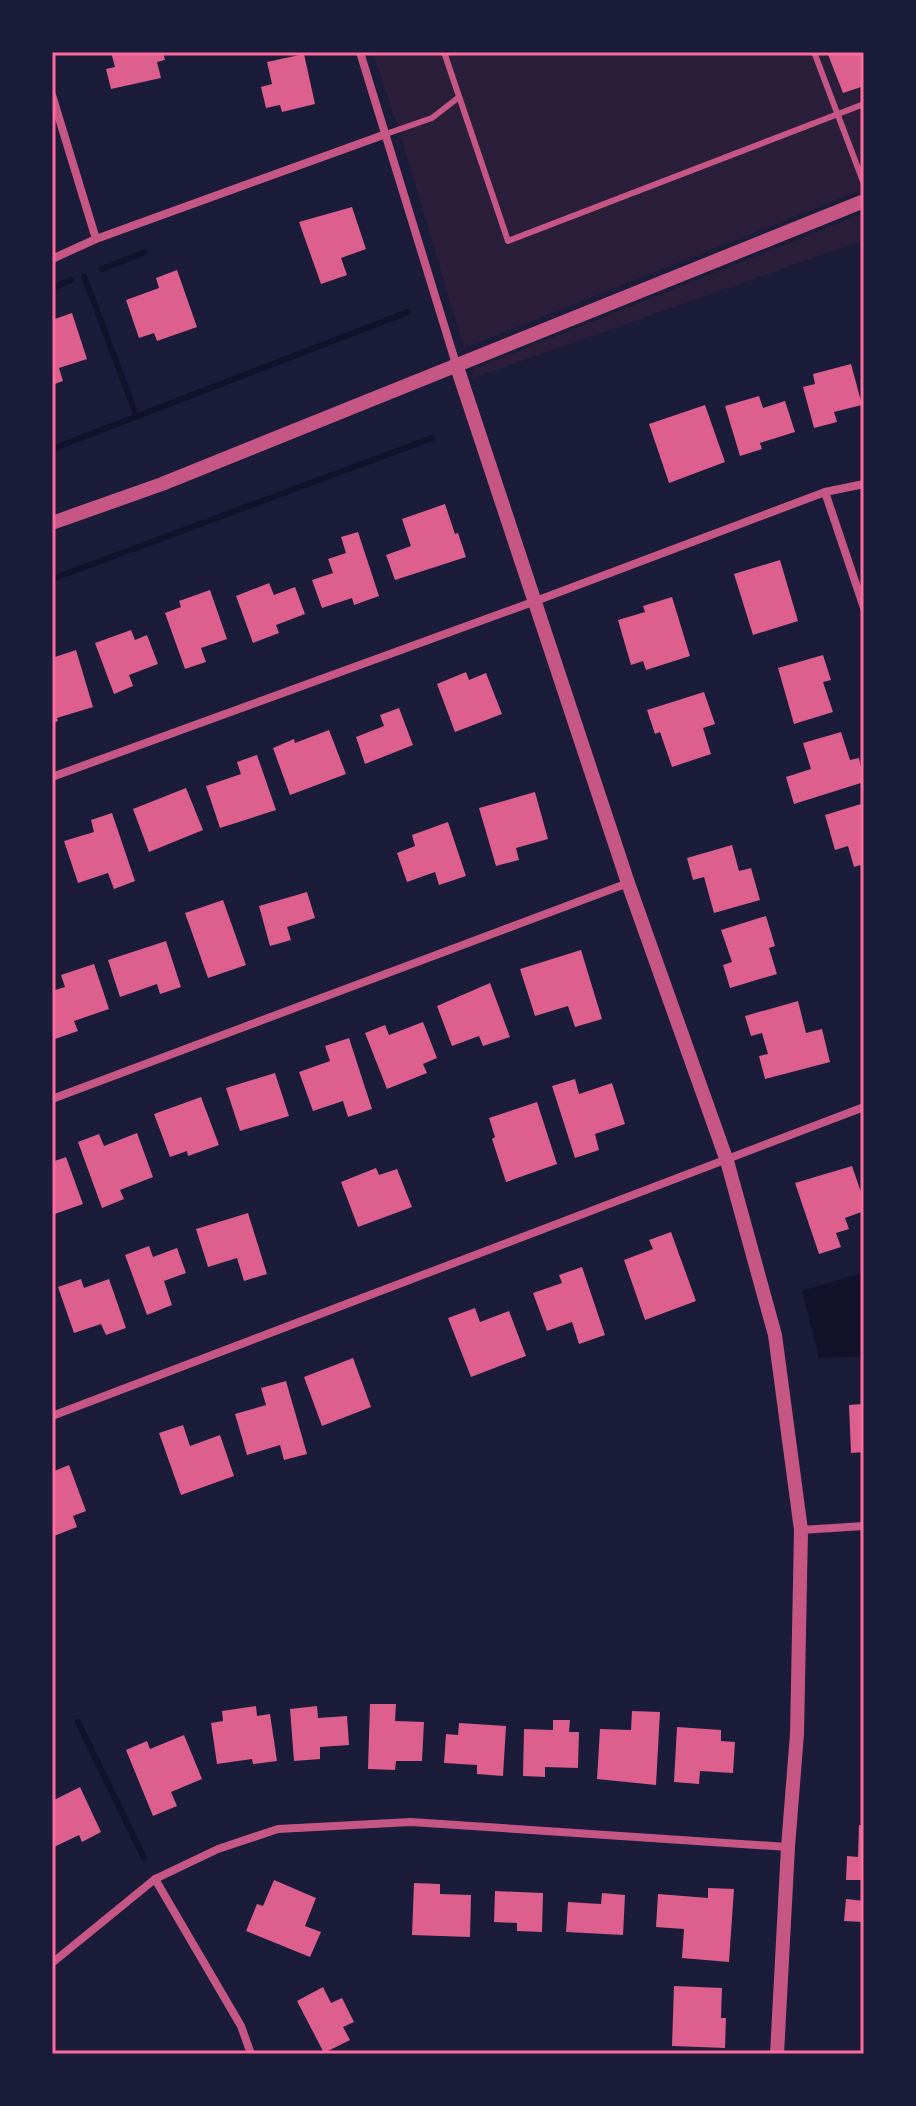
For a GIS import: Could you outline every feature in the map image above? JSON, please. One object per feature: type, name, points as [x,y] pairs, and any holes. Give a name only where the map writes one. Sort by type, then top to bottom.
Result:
[{"type":"street","points":[[360,52],[533,602],[727,1161],[775,1335],[801,1530],[797,1734],[777,2054]]},
{"type":"street","points":[[52,95],[96,239]]},
{"type":"street","points":[[52,259],[96,239],[386,134]]},
{"type":"street","points":[[52,523],[162,484],[864,201]]},
{"type":"street","points":[[52,777],[825,492],[864,484]]},
{"type":"street","points":[[825,492],[864,608]]},
{"type":"street","points":[[52,1099],[628,883]]},
{"type":"street","points":[[52,1416],[864,1107]]},
{"type":"street","points":[[801,1530],[864,1526]]},
{"type":"street","points":[[52,1963],[155,1879],[218,1849],[278,1829],[411,1822],[788,1847]]},
{"type":"street","points":[[155,1879],[241,2026],[251,2054]]},
{"type":"lane","points":[[444,52],[508,241],[864,104]]},
{"type":"lane","points":[[814,52],[864,184]]},
{"type":"lane","points":[[386,134],[432,118],[459,97]]},
{"type":"shaded area","points":[[373,52],[864,52],[864,189],[464,348]]},
{"type":"shaded area","points":[[864,213],[864,240],[473,378],[471,370]]},
{"type":"shaded area","points":[[864,1272],[864,1357],[819,1358],[802,1291]]},
{"type":"building","points":[[111,52],[163,52],[165,60],[157,62],[161,78],[111,89],[106,69],[115,67]]},
{"type":"building","points":[[827,52],[864,52],[864,86],[843,93]]},
{"type":"building","points":[[304,54],[315,104],[282,112],[280,105],[266,108],[261,87],[272,84],[267,62]]},
{"type":"building","points":[[352,207],[366,249],[341,258],[347,275],[321,284],[299,222]]},
{"type":"building","points":[[177,270],[197,327],[157,341],[154,333],[139,338],[126,300],[159,288],[156,278]]},
{"type":"building","points":[[72,313],[87,359],[59,368],[63,381],[52,385],[52,320]]},
{"type":"building","points":[[851,364],[862,405],[834,412],[837,422],[814,428],[803,387],[815,384],[813,374]]},
{"type":"building","points":[[759,396],[763,408],[785,401],[795,432],[760,443],[762,449],[740,456],[725,406]]},
{"type":"building","points":[[705,405],[725,462],[669,483],[649,424]]},
{"type":"building","points":[[445,504],[466,557],[395,580],[386,555],[411,546],[402,519]]},
{"type":"building","points":[[358,532],[379,596],[354,605],[352,598],[322,608],[312,580],[333,573],[328,559],[346,553],[341,537]]},
{"type":"building","points":[[780,560],[798,621],[753,635],[734,574]]},
{"type":"building","points":[[269,583],[274,595],[295,587],[305,614],[276,625],[279,633],[253,643],[236,596]]},
{"type":"building","points":[[210,590],[227,639],[201,648],[206,662],[185,669],[165,613],[181,607],[179,601]]},
{"type":"building","points":[[672,597],[690,656],[646,670],[643,661],[631,665],[618,620],[645,612],[643,606]]},
{"type":"building","points":[[131,630],[135,640],[147,635],[158,664],[129,675],[133,686],[114,694],[95,643]]},
{"type":"building","points":[[76,650],[93,707],[57,718],[58,721],[52,723],[52,658]]},
{"type":"building","points":[[823,655],[831,680],[823,682],[833,712],[794,724],[778,668]]},
{"type":"building","points":[[466,672],[469,680],[486,673],[502,714],[455,732],[437,684]]},
{"type":"building","points":[[704,692],[715,724],[703,728],[711,754],[672,767],[660,732],[655,734],[647,710]]},
{"type":"building","points":[[399,708],[413,745],[365,764],[356,737],[384,726],[380,715]]},
{"type":"building","points":[[329,730],[346,774],[290,795],[273,748]]},
{"type":"building","points":[[841,732],[850,760],[859,758],[864,782],[794,804],[786,777],[811,769],[803,743]]},
{"type":"building","points":[[257,755],[276,810],[220,828],[206,786],[241,774],[237,762]]},
{"type":"building","points":[[186,788],[203,830],[149,852],[133,809]]},
{"type":"building","points":[[535,792],[548,839],[516,848],[519,860],[496,866],[479,808]]},
{"type":"building","points":[[864,803],[864,864],[854,867],[848,846],[835,850],[825,815]]},
{"type":"building","points":[[112,813],[135,881],[114,889],[108,873],[78,883],[64,841],[94,832],[91,820]]},
{"type":"building","points":[[448,822],[466,876],[439,885],[435,872],[407,882],[397,853],[415,846],[412,835]]},
{"type":"building","points":[[732,845],[739,871],[751,868],[760,900],[714,913],[704,877],[693,880],[687,858]]},
{"type":"building","points":[[307,892],[315,918],[287,927],[291,940],[270,946],[259,906]]},
{"type":"building","points":[[223,900],[246,965],[208,978],[185,913]]},
{"type":"building","points":[[766,916],[775,946],[769,948],[777,974],[730,988],[723,965],[732,962],[721,930]]},
{"type":"building","points":[[166,941],[181,987],[160,994],[157,984],[120,997],[108,960]]},
{"type":"building","points":[[581,950],[602,1019],[575,1027],[568,1006],[535,1016],[520,969]]},
{"type":"building","points":[[94,964],[109,1009],[74,1021],[78,1031],[55,1039],[52,1031],[52,991],[65,987],[61,975]]},
{"type":"building","points":[[490,983],[510,1037],[483,1046],[479,1036],[452,1046],[437,1006]]},
{"type":"building","points":[[798,1001],[806,1033],[822,1029],[830,1062],[765,1079],[759,1056],[768,1054],[762,1033],[751,1036],[745,1016]]},
{"type":"building","points":[[423,1022],[437,1058],[423,1064],[427,1073],[387,1089],[365,1033],[385,1025],[389,1035]]},
{"type":"building","points":[[349,1038],[372,1109],[348,1117],[343,1101],[313,1111],[299,1072],[330,1061],[325,1046]]},
{"type":"building","points":[[275,1073],[289,1116],[240,1131],[226,1088]]},
{"type":"building","points":[[575,1079],[579,1094],[612,1083],[625,1124],[595,1134],[599,1150],[575,1158],[552,1086]]},
{"type":"building","points":[[201,1097],[219,1145],[188,1156],[187,1151],[170,1157],[154,1114]]},
{"type":"building","points":[[537,1102],[557,1164],[506,1182],[492,1139],[495,1137],[489,1118]]},
{"type":"building","points":[[137,1133],[153,1177],[120,1190],[124,1199],[102,1208],[78,1142],[99,1134],[104,1146]]},
{"type":"building","points":[[66,1157],[83,1204],[52,1215],[52,1162]]},
{"type":"building","points":[[852,1166],[864,1201],[864,1211],[845,1218],[849,1229],[836,1233],[841,1247],[819,1254],[795,1183]]},
{"type":"building","points":[[376,1168],[379,1175],[397,1169],[412,1207],[358,1227],[341,1182]]},
{"type":"building","points":[[248,1213],[267,1274],[244,1281],[237,1258],[208,1267],[196,1229]]},
{"type":"building","points":[[671,1232],[696,1301],[645,1320],[624,1260],[653,1249],[649,1240]]},
{"type":"building","points":[[149,1246],[153,1257],[177,1248],[186,1273],[164,1281],[172,1305],[147,1315],[125,1255]]},
{"type":"building","points":[[582,1267],[605,1335],[579,1344],[572,1322],[547,1331],[533,1293],[562,1283],[559,1275]]},
{"type":"building","points":[[81,1279],[84,1288],[109,1279],[126,1328],[106,1335],[101,1324],[74,1333],[58,1287]]},
{"type":"building","points":[[475,1308],[480,1322],[509,1311],[526,1356],[471,1377],[448,1318]]},
{"type":"building","points":[[353,1358],[371,1407],[322,1426],[304,1377]]},
{"type":"building","points":[[286,1381],[307,1454],[284,1460],[280,1445],[247,1455],[235,1414],[266,1405],[261,1388]]},
{"type":"building","points":[[864,1404],[864,1452],[851,1453],[849,1405]]},
{"type":"building","points":[[183,1425],[190,1446],[220,1435],[234,1476],[181,1495],[159,1433]]},
{"type":"building","points":[[69,1465],[86,1511],[73,1516],[77,1527],[54,1536],[52,1472]]},
{"type":"building","points":[[370,1704],[396,1704],[395,1721],[424,1722],[422,1761],[396,1761],[395,1770],[368,1769]]},
{"type":"building","points":[[256,1706],[257,1716],[270,1714],[277,1761],[253,1764],[252,1759],[217,1764],[211,1723],[223,1721],[222,1711]]},
{"type":"building","points":[[317,1706],[318,1718],[347,1716],[349,1745],[320,1747],[320,1759],[294,1761],[290,1709]]},
{"type":"building","points":[[632,1711],[660,1712],[656,1785],[597,1779],[600,1729],[631,1730]]},
{"type":"building","points":[[553,1720],[570,1720],[569,1732],[579,1732],[578,1768],[545,1767],[545,1777],[523,1776],[524,1729],[553,1730]]},
{"type":"building","points":[[459,1723],[506,1726],[503,1776],[477,1774],[477,1765],[444,1763],[446,1734],[458,1735]]},
{"type":"building","points":[[677,1727],[721,1730],[721,1741],[735,1742],[733,1773],[700,1771],[699,1784],[674,1782]]},
{"type":"building","points":[[184,1735],[202,1779],[171,1792],[177,1806],[153,1816],[126,1750],[147,1741],[150,1749]]},
{"type":"building","points":[[80,1787],[101,1832],[82,1842],[79,1835],[52,1848],[52,1801]]},
{"type":"building","points":[[859,1825],[864,1826],[864,1880],[846,1880],[847,1856],[858,1857]]},
{"type":"building","points":[[274,1880],[316,1898],[305,1926],[321,1932],[310,1957],[246,1931],[257,1904],[263,1906]]},
{"type":"building","points":[[414,1883],[440,1884],[440,1894],[471,1895],[470,1937],[412,1935]]},
{"type":"building","points":[[708,1888],[734,1889],[729,1962],[682,1958],[684,1929],[656,1927],[658,1894],[708,1898]]},
{"type":"building","points":[[495,1891],[543,1893],[542,1932],[517,1931],[517,1923],[494,1922]]},
{"type":"building","points":[[602,1893],[625,1895],[623,1935],[566,1932],[568,1902],[601,1904]]},
{"type":"building","points":[[846,1899],[864,1901],[864,1922],[844,1921]]},
{"type":"building","points":[[674,1986],[722,1988],[721,2018],[726,2018],[725,2048],[672,2046]]},
{"type":"building","points":[[323,1987],[331,2003],[342,1998],[354,2022],[343,2027],[350,2040],[324,2053],[297,2001]]},
{"type":"waterway","points":[[102,269],[145,252]]},
{"type":"waterway","points":[[84,276],[137,417]]},
{"type":"waterway","points":[[52,288],[71,280]]},
{"type":"waterway","points":[[52,449],[408,312]]},
{"type":"waterway","points":[[52,579],[432,438]]},
{"type":"waterway","points":[[78,1722],[144,1858]]}]
